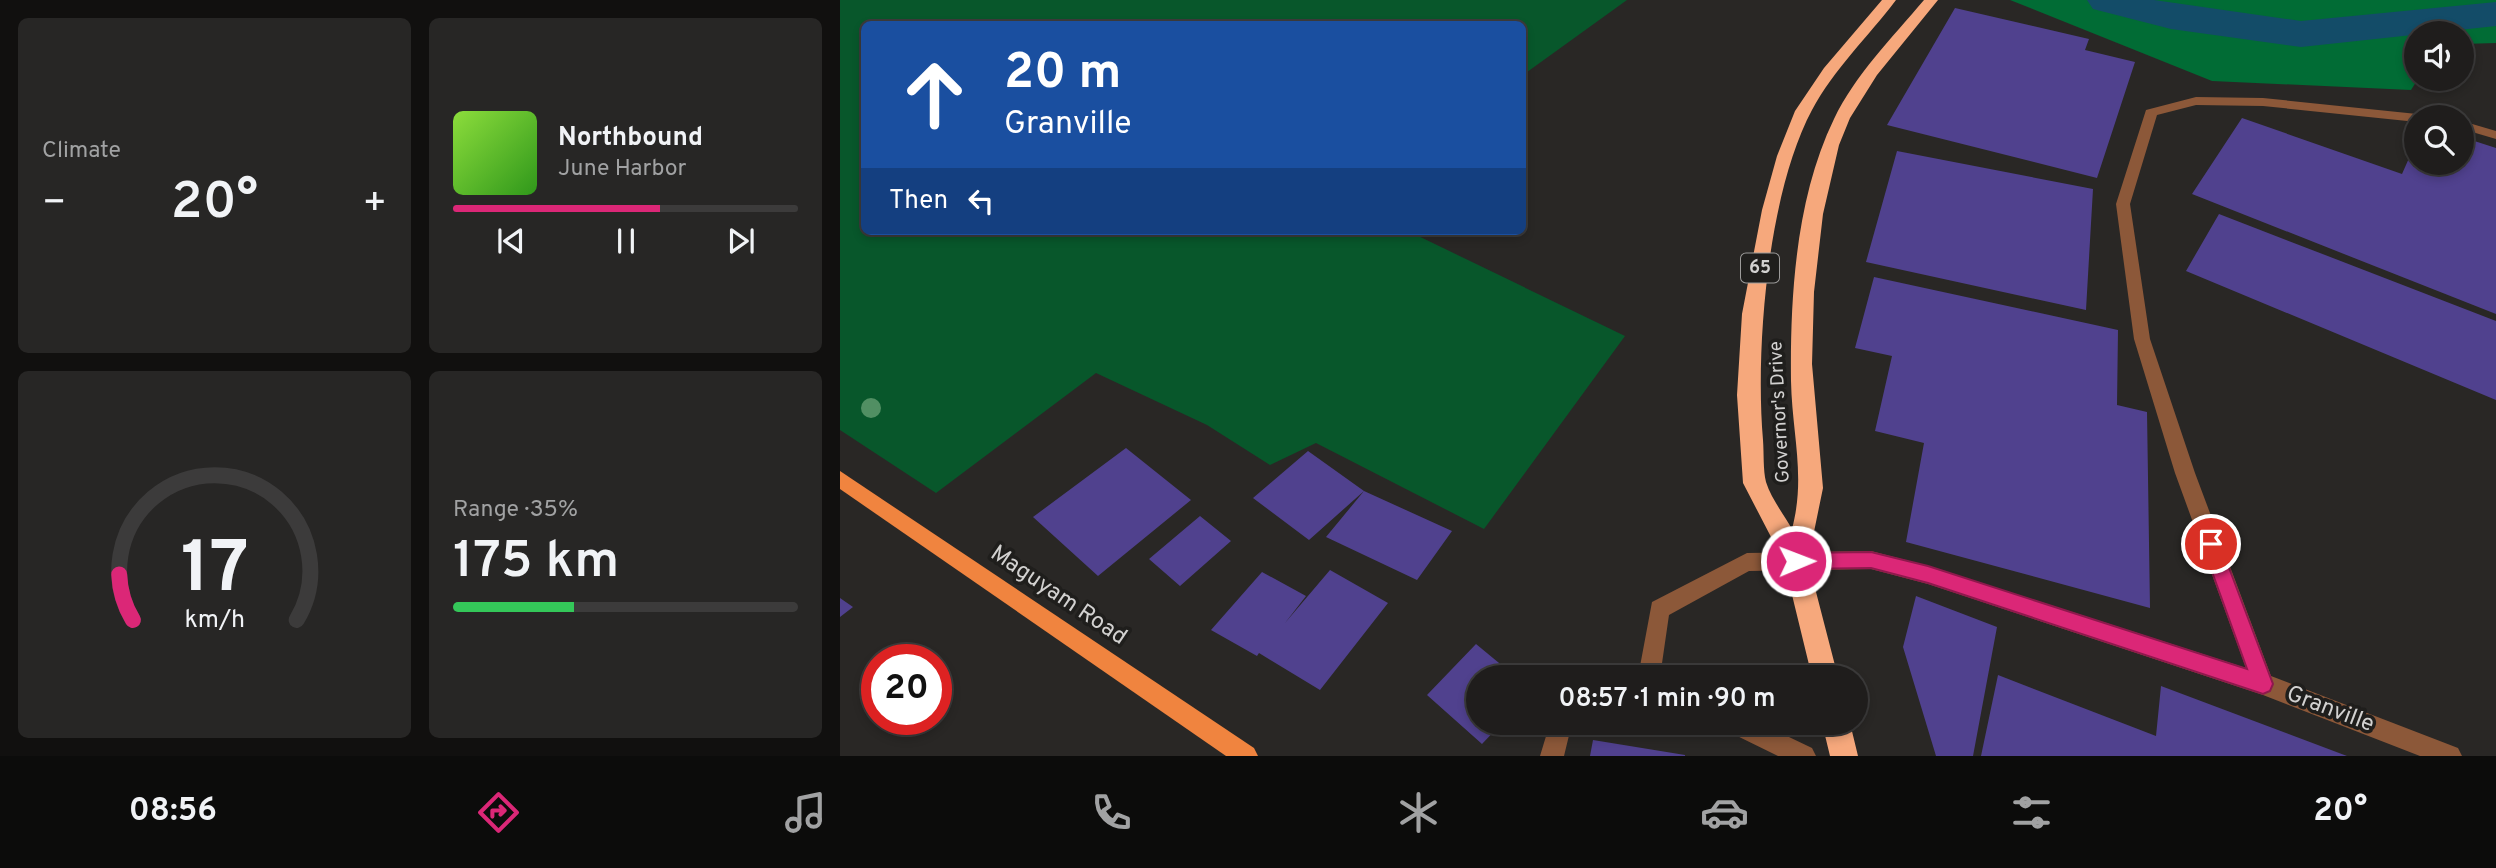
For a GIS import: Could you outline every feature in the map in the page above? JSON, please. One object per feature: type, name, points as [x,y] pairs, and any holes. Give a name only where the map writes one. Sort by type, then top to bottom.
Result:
[{"type":"highway","name":"Governor's Drive","points":[[1822,665],[1796,561],[1755,483],[1748,395],[1752,314],[1771,210],[1785,156],[1803,111],[1829,71],[1889,0]]},
{"type":"highway","name":"Governor's Drive","points":[[1796,561],[1812,480],[1802,395],[1801,321],[1815,215],[1826,163],[1841,120],[1865,80],[1931,0]]},
{"type":"highway","points":[[1839,735],[1844,756]]},
{"type":"main road","name":"Maguyam Road","points":[[840,479],[1246,756]]},
{"type":"lane","points":[[2263,684],[2185,473],[2142,339],[2123,204],[2151,113],[2196,101],[2263,102],[2404,117]]},
{"type":"lane","points":[[2474,129],[2496,135]]},
{"type":"lane","name":"Granville","points":[[1651,665],[1659,609],[1747,562],[1871,560],[1928,575],[2263,684],[2451,756]]},
{"type":"lane","points":[[1552,756],[1558,735]]},
{"type":"lane","points":[[1760,735],[1804,756]]},
{"type":"green space","points":[[840,0],[1627,0],[1526,73],[1526,21],[861,21],[861,235],[1416,235],[1625,336],[1484,529],[1316,443],[1270,465],[1207,425],[1096,373],[936,493],[840,430]]},
{"type":"green space","points":[[2010,0],[2496,0],[2496,43],[2474,44],[2474,21],[2404,21],[2404,90],[2212,81]]},
{"type":"building","points":[[1955,8],[2089,39],[2085,50],[2135,62],[2097,178],[1887,125]]},
{"type":"building","points":[[2242,118],[2402,174],[2404,169],[2404,175],[2474,175],[2474,141],[2496,148],[2496,314],[2192,194]]},
{"type":"building","points":[[1897,151],[2093,189],[2086,310],[1866,262]]},
{"type":"building","points":[[2219,214],[2496,321],[2496,400],[2186,271]]},
{"type":"building","points":[[1874,277],[2118,330],[2117,405],[2147,412],[2150,608],[1906,542],[1924,443],[1875,431],[1892,356],[1855,348]]},
{"type":"building","points":[[1126,448],[1191,500],[1098,576],[1033,517]]},
{"type":"building","points":[[1308,451],[1364,491],[1309,540],[1253,498]]},
{"type":"building","points":[[1364,491],[1452,531],[1417,580],[1326,537]]},
{"type":"building","points":[[1200,516],[1231,541],[1180,586],[1149,559]]},
{"type":"building","points":[[1330,570],[1388,603],[1320,690],[1259,653],[1257,656],[1211,630],[1262,572],[1306,596],[1285,623]]},
{"type":"building","points":[[1916,596],[1997,627],[1973,756],[1936,756],[1903,647]]},
{"type":"building","points":[[840,598],[853,607],[840,617]]},
{"type":"building","points":[[1476,644],[1501,665],[1466,665],[1466,730],[1427,695]]},
{"type":"building","points":[[1998,675],[2156,736],[2161,686],[2347,756],[1981,756]]},
{"type":"building","points":[[1472,735],[1491,735],[1482,744]]},
{"type":"building","points":[[1593,740],[1685,755],[1685,756],[1590,756]]},
{"type":"waterway","points":[[2107,0],[2171,17],[2301,34],[2496,14]]},
{"type":"route","points":[[1796,561],[1871,560],[1928,575],[2263,684],[2211,544]]}]
